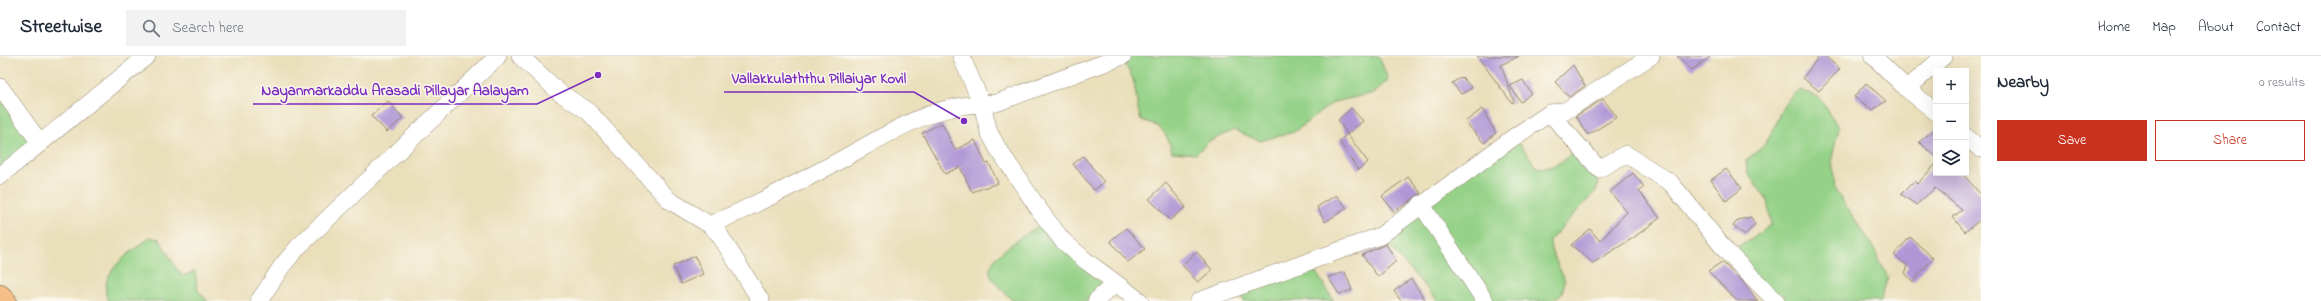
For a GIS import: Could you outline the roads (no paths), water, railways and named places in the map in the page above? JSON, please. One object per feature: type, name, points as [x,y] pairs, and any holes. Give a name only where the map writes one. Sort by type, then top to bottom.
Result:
[{"type":"main road","points":[[0,296],[5,301]]},
{"type":"street","points":[[0,176],[147,56]]},
{"type":"street","points":[[259,301],[282,266],[298,247],[498,56]]},
{"type":"street","points":[[520,56],[560,93],[588,112],[669,200],[710,225],[719,234],[761,301]]},
{"type":"street","points":[[961,56],[982,104],[989,132],[997,147],[1040,211],[1062,240],[1115,283],[1140,301]]},
{"type":"street","points":[[710,225],[764,201],[915,119],[954,106],[996,103],[1095,61],[1123,56]]},
{"type":"street","points":[[1199,301],[1380,236],[1421,204],[1550,113],[1567,110],[1651,56]]},
{"type":"street","points":[[1873,56],[1907,89],[1933,110]]},
{"type":"street","points":[[1907,89],[1944,56]]},
{"type":"street","points":[[0,87],[40,143]]},
{"type":"street","points":[[1550,113],[1599,169],[1626,154],[1671,183],[1727,252],[1776,301]]},
{"type":"street","points":[[1969,139],[1981,149]]},
{"type":"street","points":[[1421,204],[1485,301]]},
{"type":"street","points":[[1096,301],[1115,283]]},
{"type":"place","name":"Nayanmarkaddu Arasadi Pillayar Aalayam","points":[[598,75]]},
{"type":"place","name":"Vallakkulaththu Pillaiyar Kovil","points":[[964,121]]}]
